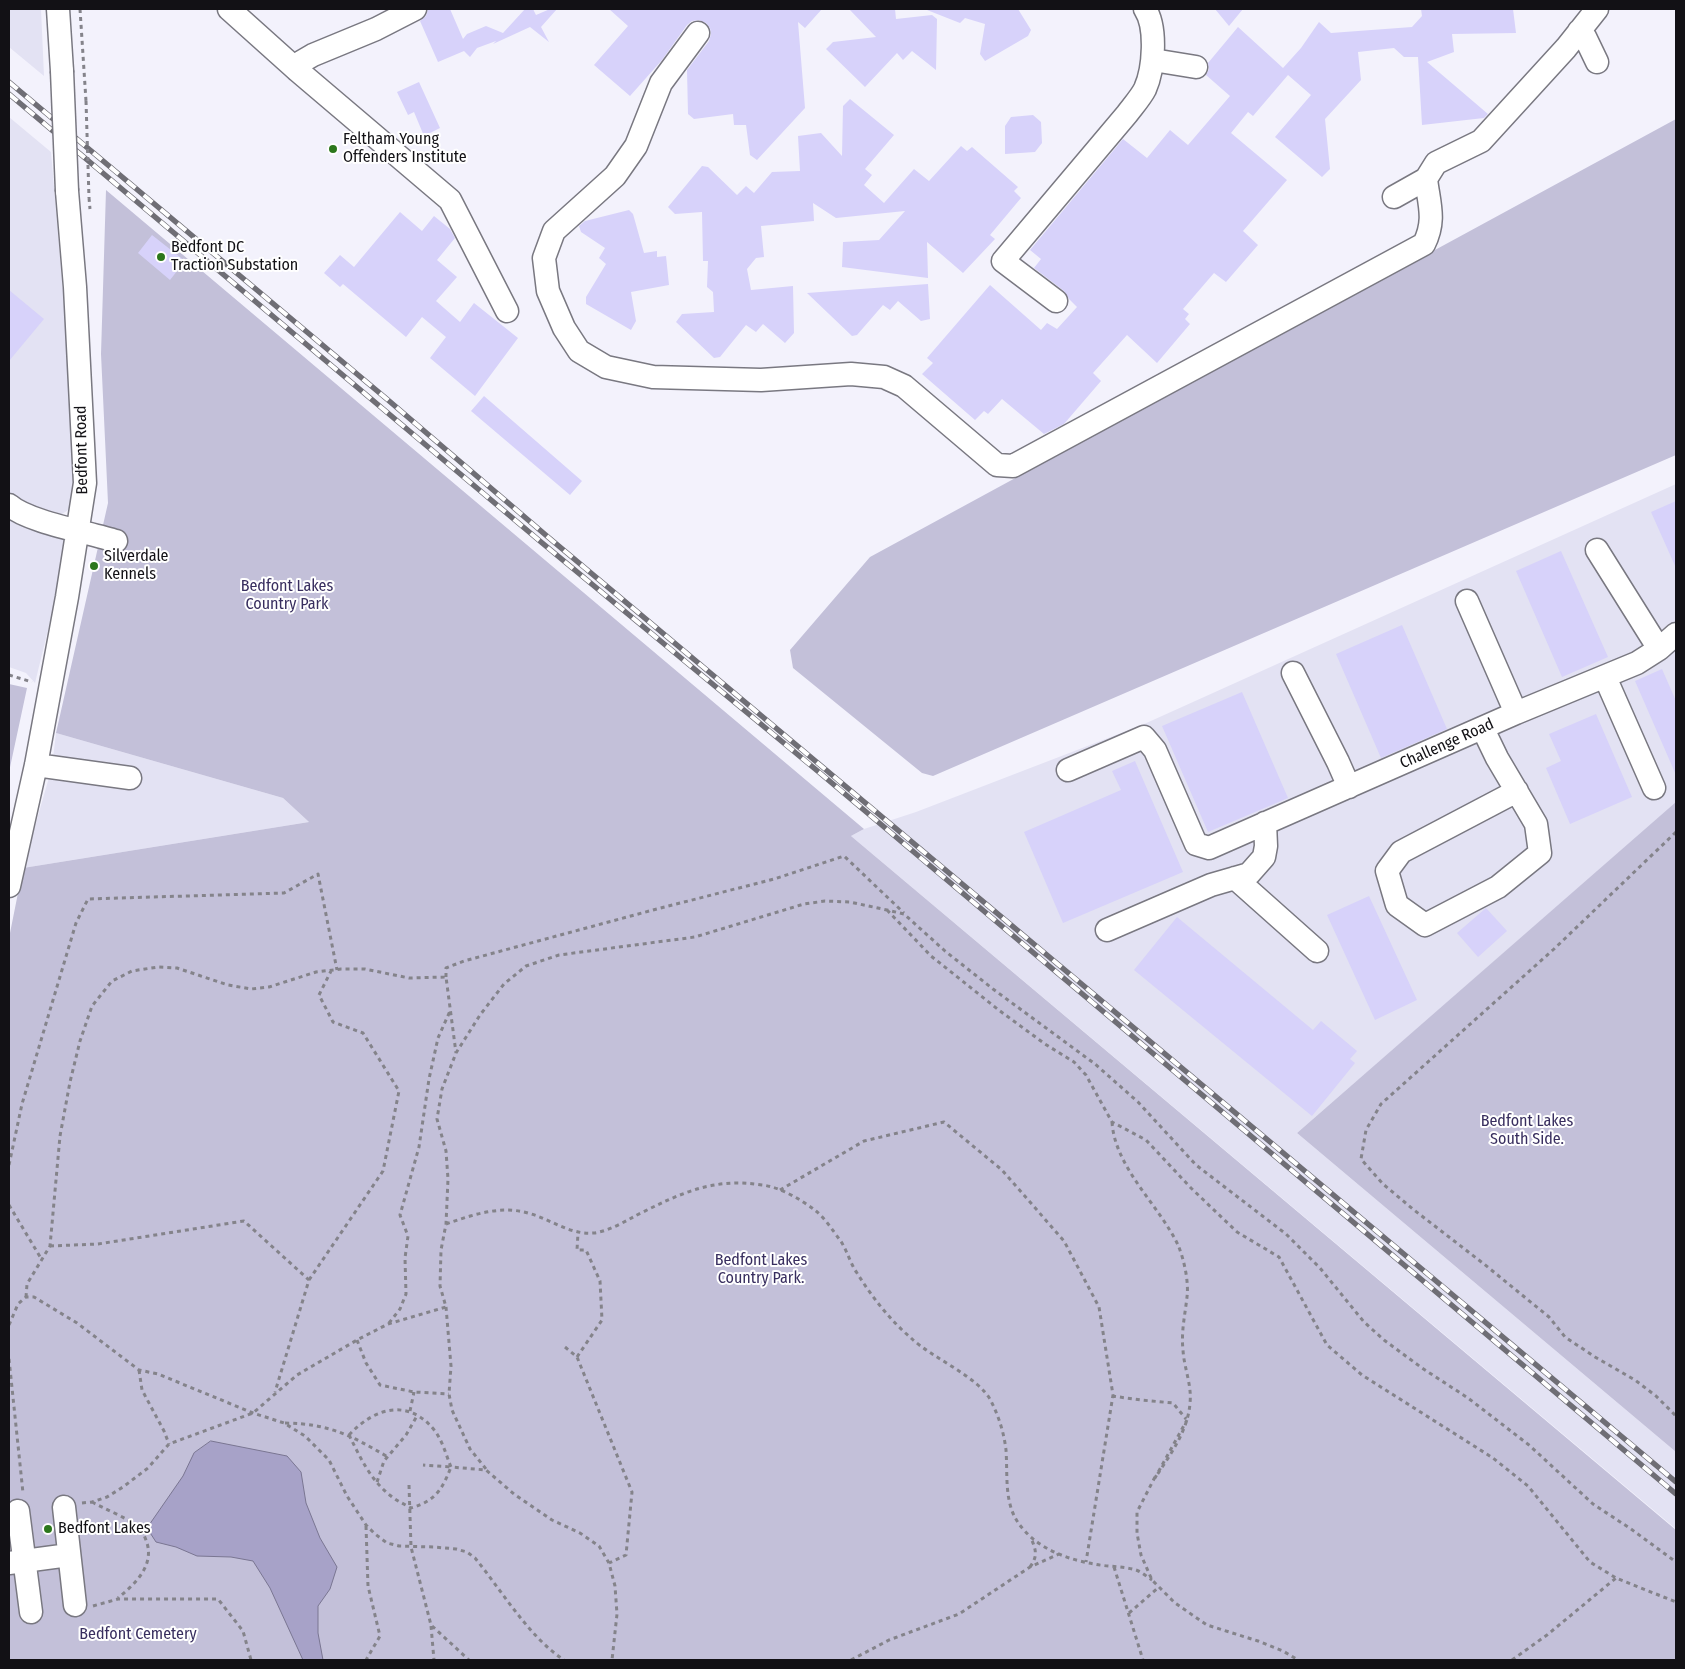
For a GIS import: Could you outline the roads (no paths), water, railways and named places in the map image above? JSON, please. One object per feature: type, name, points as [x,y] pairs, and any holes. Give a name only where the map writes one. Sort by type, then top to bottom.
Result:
[{"type":"street","name":"Bedfont Road","points":[[9,886],[36,764],[79,530],[85,483],[58,9]]},
{"type":"street","points":[[229,9],[297,70],[450,200],[507,311]]},
{"type":"street","points":[[297,70],[301,62],[344,49],[376,28],[416,9]]},
{"type":"street","points":[[1056,301],[1003,261],[1127,114],[1145,89],[1153,60],[1152,34],[1145,9]]},
{"type":"street","points":[[1394,197],[1426,178],[1436,163],[1481,141],[1566,48],[1597,9]]},
{"type":"street","points":[[1579,31],[1585,37],[1597,62]]},
{"type":"street","points":[[698,33],[661,83],[636,146],[615,176],[554,231],[544,258],[548,291],[564,328],[580,351],[606,367],[653,377],[761,380],[851,374],[884,377],[904,386],[997,465],[1013,466],[1424,244],[1430,232],[1432,217],[1426,178]]},
{"type":"street","points":[[1153,60],[1196,66]]},
{"type":"street","points":[[9,505],[15,510],[46,522],[116,540]]},
{"type":"street","points":[[1597,550],[1671,639]]},
{"type":"street","points":[[1467,601],[1516,713]]},
{"type":"street","name":"Challenge Road","points":[[1068,770],[1144,737],[1155,750],[1196,844],[1209,848],[1516,713],[1637,663],[1671,639]]},
{"type":"street","points":[[1293,673],[1349,787]]},
{"type":"street","points":[[1605,677],[1654,788]]},
{"type":"street","points":[[1482,729],[1536,824],[1540,853],[1498,887],[1425,925],[1397,905],[1387,871],[1401,852],[1517,792]]},
{"type":"street","points":[[36,764],[130,778]]},
{"type":"street","points":[[1107,930],[1211,885],[1249,874],[1264,857],[1266,846],[1265,823]]},
{"type":"street","points":[[1235,878],[1317,951]]},
{"type":"street","points":[[64,1507],[75,1605]]},
{"type":"street","points":[[18,1511],[17,1562],[31,1612]]},
{"type":"street","points":[[17,1562],[69,1555]]},
{"type":"railway","points":[[9,82],[548,537],[1676,1482]]},
{"type":"railway","points":[[9,94],[541,542],[820,773],[1676,1494]]},
{"type":"place","name":"Feltham Young Offenders Institute","points":[[333,149]]},
{"type":"place","name":"Bedfont DC Traction Substation","points":[[161,257]]},
{"type":"place","name":"Silverdale Kennels","points":[[94,566]]},
{"type":"place","name":"Bedfont Lakes","points":[[48,1529]]},
{"type":"park label","name":"Bedfont Lakes Country Park","points":[[287,596]]},
{"type":"park label","name":"Bedfont Lakes South Side.","points":[[1527,1131]]},
{"type":"park label","name":"Bedfont Lakes Country Park.","points":[[761,1270]]},
{"type":"park label","name":"Bedfont Cemetery","points":[[138,1635]]}]
